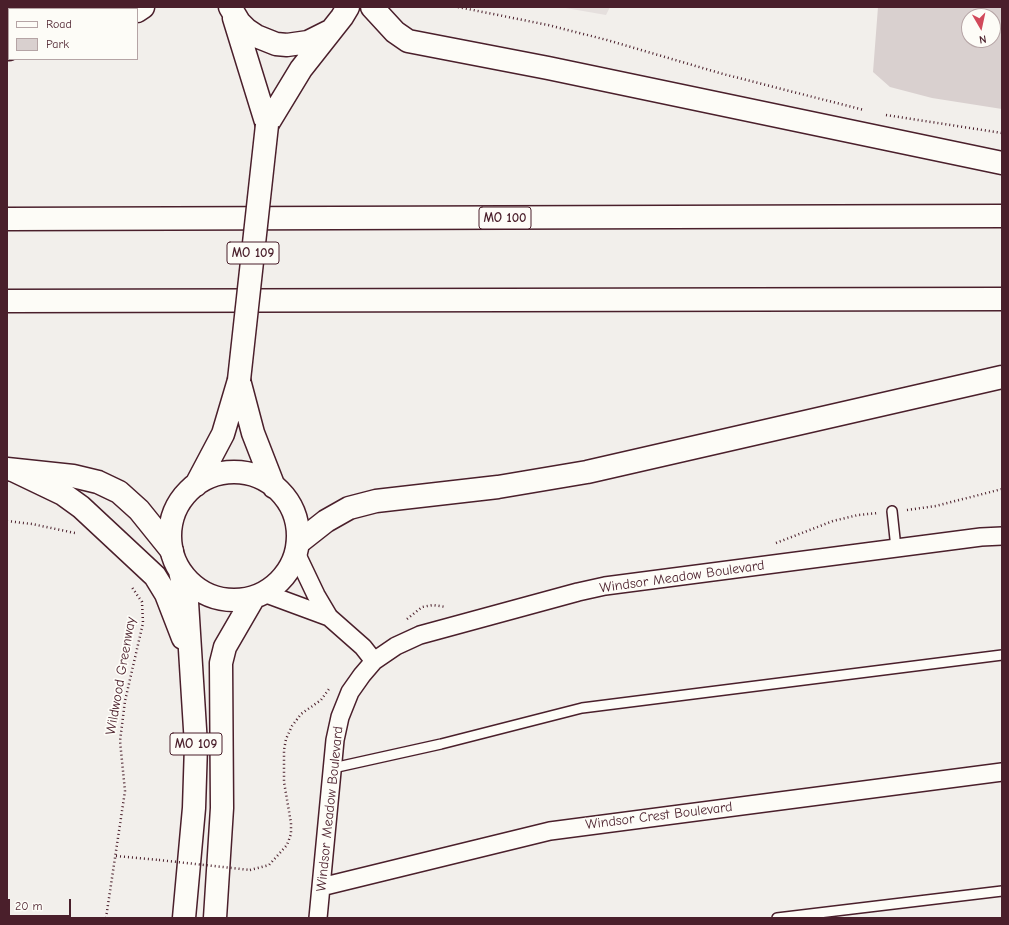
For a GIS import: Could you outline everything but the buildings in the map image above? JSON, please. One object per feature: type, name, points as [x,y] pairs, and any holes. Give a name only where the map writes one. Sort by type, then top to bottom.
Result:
[{"type":"main road","points":[[230,7],[239,22],[247,30],[256,36],[276,44],[292,45],[308,42],[318,38],[335,26]]},
{"type":"main road","name":"MO 109","points":[[184,918],[194,808],[196,745],[187,602],[176,561],[170,530],[176,510],[188,492],[196,485],[223,434],[239,380],[267,125],[230,7]]},
{"type":"main road","name":"MO 109","points":[[267,125],[300,69],[335,26],[348,7]]},
{"type":"main road","points":[[372,7],[395,32],[408,41],[548,68],[1002,163]]},
{"type":"main road","name":"MO 100","points":[[7,219],[1002,216]]},
{"type":"main road","points":[[7,301],[1002,299]]},
{"type":"main road","points":[[297,548],[326,521],[349,508],[376,501],[498,487],[587,472],[1002,377]]},
{"type":"main road","name":"MO 109","points":[[215,918],[222,808],[221,663],[225,647],[259,595],[280,580],[287,572],[297,548],[297,522],[282,494],[274,487],[253,433],[239,380]]},
{"type":"main road","points":[[11,470],[73,476],[98,482],[119,492],[139,510],[194,586],[212,596],[233,600],[259,595]]},
{"type":"main road","points":[[11,470],[63,494],[82,507],[155,576],[166,594],[190,656]]},
{"type":"main road","points":[[196,485],[214,476],[235,473],[256,477],[274,487]]},
{"type":"street","name":"Windsor Meadow Boulevard","points":[[318,918],[333,768],[340,717],[350,692],[362,675],[374,661],[396,646],[420,635],[578,592],[613,585],[981,536],[1002,536]]},
{"type":"street","points":[[297,548],[316,595],[329,617],[363,647],[374,661]]},
{"type":"street","points":[[259,595],[329,617]]},
{"type":"street","name":"Windsor Crest Boulevard","points":[[321,887],[550,831],[1002,772]]},
{"type":"lane","points":[[892,511],[896,548]]},
{"type":"lane","points":[[333,768],[441,744],[582,708],[1002,655]]},
{"type":"lane","points":[[777,918],[1002,891]]},
{"type":"path","points":[[458,7],[548,25],[607,40],[730,76],[867,111]]},
{"type":"path","points":[[882,114],[1002,133]]},
{"type":"path","points":[[7,521],[74,532],[79,537]]},
{"type":"path","name":"Wildwood Greenway","points":[[106,918],[116,856],[124,791],[120,741],[125,701],[143,623],[142,602],[129,583]]},
{"type":"path","points":[[116,856],[250,870],[269,865],[287,846],[291,834],[291,823],[284,782],[284,750],[286,739],[297,720],[321,700],[333,684]]},
{"type":"shaded area","points":[[560,7],[610,7],[606,15]]},
{"type":"green space","points":[[878,7],[1002,7],[1002,109],[932,98],[890,87],[873,72]]}]
